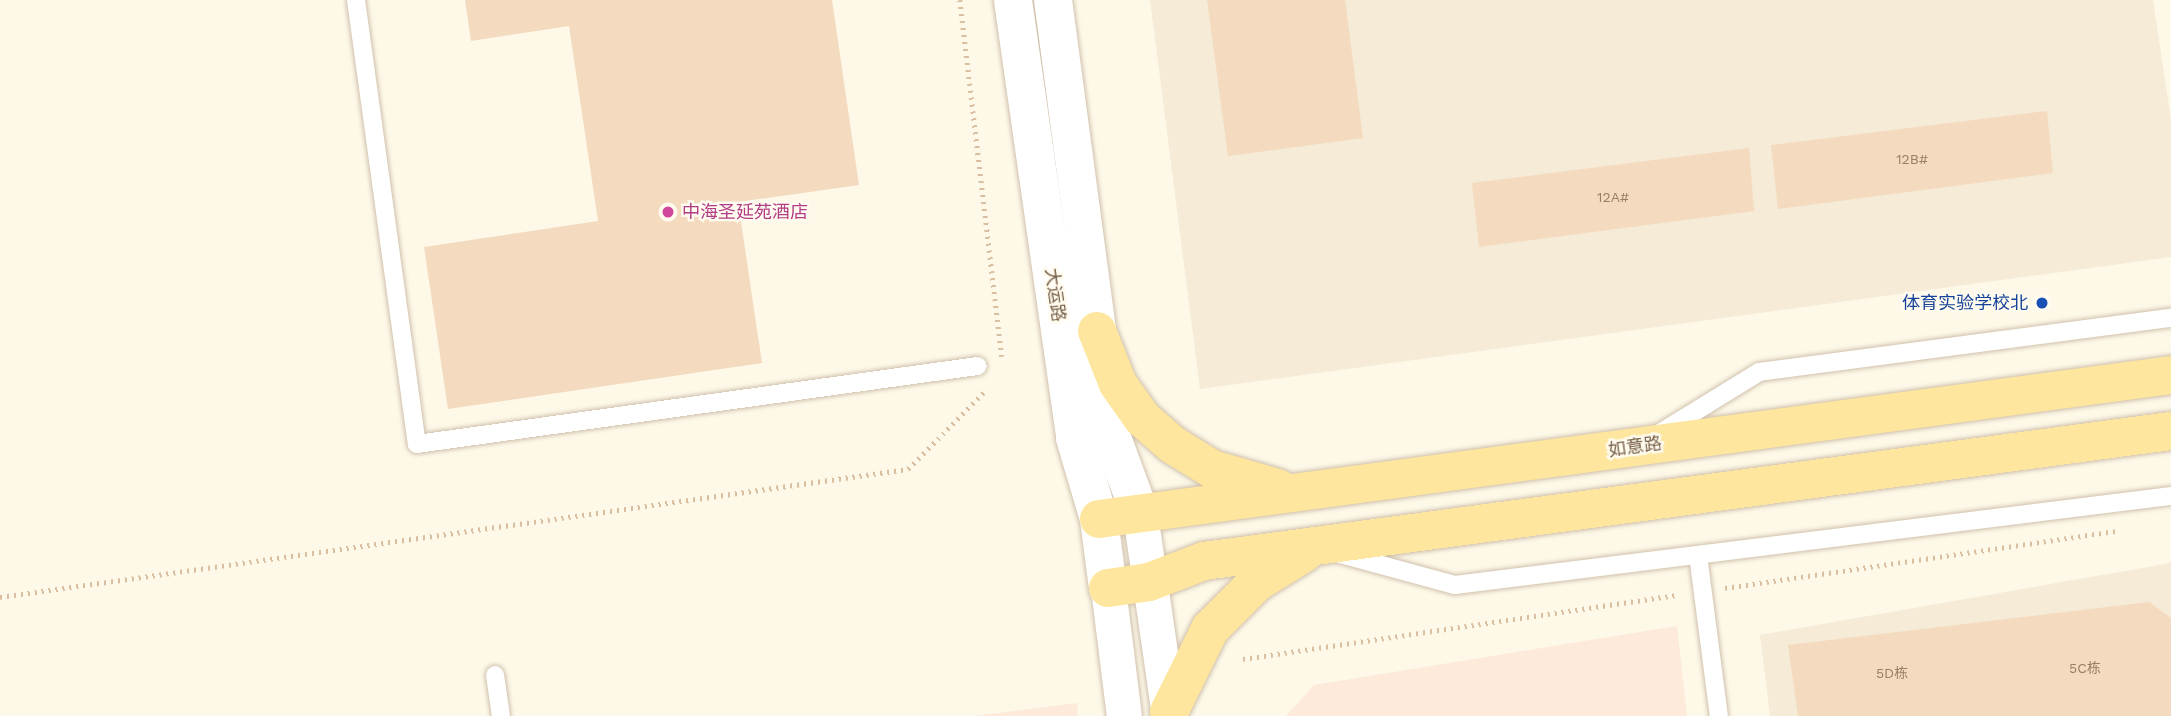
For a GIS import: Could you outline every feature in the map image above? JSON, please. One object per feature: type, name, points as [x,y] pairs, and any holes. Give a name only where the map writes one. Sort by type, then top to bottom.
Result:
[{"type":"main road","points":[[1097,331],[1118,384],[1142,418],[1172,445],[1212,469],[1252,484],[1304,492]]},
{"type":"main road","name":"如意路","points":[[1099,519],[2171,375]]},
{"type":"main road","points":[[1108,588],[1149,582],[1204,561],[2171,431]]},
{"type":"main road","points":[[1169,714],[1210,629],[1256,583],[1314,547]]},
{"type":"street","name":"大运路","points":[[1013,0],[1075,438],[1099,519],[1108,588]]},
{"type":"street","name":"大运路","points":[[1053,0],[1111,435],[1140,514]]},
{"type":"street","points":[[1140,514],[1169,714]]},
{"type":"street","points":[[1108,588],[1124,716]]},
{"type":"lane","points":[[356,0],[417,444],[978,366]]},
{"type":"lane","points":[[1638,447],[1759,372],[2171,318]]},
{"type":"lane","points":[[1314,547],[1455,585],[2171,496]]},
{"type":"lane","points":[[1698,555],[1719,716]]},
{"type":"lane","points":[[495,675],[501,716]]},
{"type":"path","points":[[960,0],[1004,373]]},
{"type":"path","points":[[0,597],[908,469],[994,382]]},
{"type":"shaded area","points":[[1150,0],[2153,0],[2171,120],[2171,257],[1200,389]]},
{"type":"shaded area","points":[[2171,563],[2171,716],[1770,716],[1760,635]]},
{"type":"shaded area","points":[[1677,626],[1687,716],[1286,716],[1314,685]]},
{"type":"shaded area","points":[[1077,703],[1078,716],[975,716]]},
{"type":"building","name":"中海圣延苑酒店","points":[[465,0],[832,0],[859,185],[738,202],[762,363],[448,409],[424,247],[598,221],[569,26],[471,41]]},
{"type":"building","points":[[1207,0],[1345,0],[1363,138],[1228,156]]},
{"type":"building","points":[[2047,111],[2053,173],[1778,209],[1771,145]]},
{"type":"building","points":[[1749,148],[1754,211],[1479,247],[1472,183]]},
{"type":"building","points":[[2149,602],[2171,618],[2171,716],[1798,716],[1788,645]]},
{"type":"place","name":"中海圣延苑酒店","points":[[668,212]]},
{"type":"place","name":"体育实验学校北","points":[[2042,303]]}]
